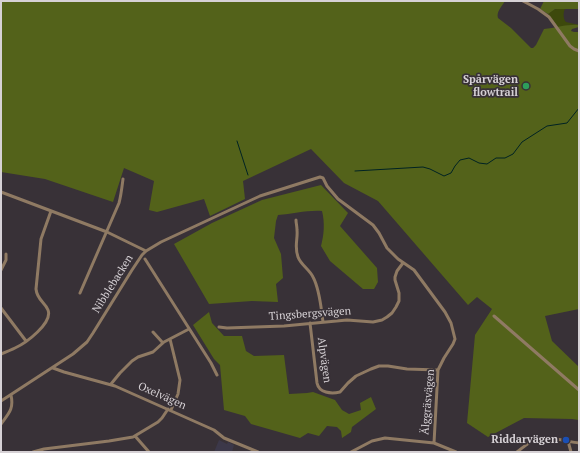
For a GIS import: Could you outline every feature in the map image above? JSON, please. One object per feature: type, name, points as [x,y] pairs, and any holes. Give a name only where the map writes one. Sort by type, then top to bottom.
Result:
[{"type":"street","points":[[523,1],[549,16],[570,46],[579,51]]},
{"type":"street","name":"Nibblebacken","points":[[1,401],[53,368],[87,342],[132,270],[146,251],[161,242],[260,196],[319,177],[323,178]]},
{"type":"street","name":"Älggräsvägen","points":[[323,178],[327,186],[338,200],[373,225],[387,248],[403,263],[414,270],[452,323],[455,339],[438,370],[434,443]]},
{"type":"street","points":[[80,293],[119,204],[124,179]]},
{"type":"street","points":[[1,192],[107,232],[146,251]]},
{"type":"street","points":[[1,354],[17,348],[30,339],[37,333],[48,318],[48,309],[38,297],[36,289],[41,239],[51,211]]},
{"type":"street","name":"Alpvägen","points":[[296,220],[296,250],[298,258],[314,278],[323,322]]},
{"type":"street","points":[[1,270],[6,260],[6,254]]},
{"type":"street","points":[[145,259],[211,363],[217,375]]},
{"type":"street","name":"Tingsbergsvägen","points":[[219,327],[284,326],[347,320],[376,322],[382,320],[388,317],[399,301],[399,293],[395,277],[403,263]]},
{"type":"street","points":[[1,308],[26,341]]},
{"type":"street","points":[[494,316],[579,390]]},
{"type":"street","name":"Alpvägen","points":[[310,324],[318,388],[325,392],[340,392],[356,376],[379,366],[438,370]]},
{"type":"street","points":[[111,384],[132,361],[138,357],[153,352],[163,343],[189,329]]},
{"type":"street","points":[[152,332],[163,343]]},
{"type":"street","points":[[33,452],[44,449],[129,438],[158,422],[170,410],[178,394],[180,380],[170,339]]},
{"type":"street","name":"Oxelvägen","points":[[53,368],[111,384],[214,430],[224,438],[258,452]]},
{"type":"street","points":[[1,424],[11,408],[12,403],[10,395]]},
{"type":"street","points":[[135,436],[149,452]]},
{"type":"street","points":[[517,452],[527,444],[536,440],[550,438],[579,443]]},
{"type":"street","points":[[351,452],[366,443],[381,439],[434,443],[456,452]]},
{"type":"street","points":[[568,441],[571,452]]},
{"type":"shaded area","points":[[219,440],[227,444],[228,442],[234,445],[232,452],[214,452]]},
{"type":"green space","points":[[1,1],[505,1],[499,11],[498,18],[511,28],[531,48],[536,45],[544,29],[579,25],[579,27],[572,29],[571,31],[579,32],[579,309],[545,316],[552,341],[579,367],[579,420],[524,418],[488,437],[467,423],[475,335],[492,309],[477,297],[468,305],[378,201],[344,183],[311,149],[243,181],[245,199],[210,216],[204,199],[157,212],[149,210],[154,181],[124,168],[113,202],[45,179],[1,172]]},
{"type":"green space","points":[[544,1],[579,1],[579,9],[555,9],[548,14],[540,9]]},
{"type":"green space","points":[[560,8],[579,9],[565,9],[564,19],[566,22],[579,25],[570,25],[558,28],[548,14],[553,10]]},
{"type":"green space","points":[[321,185],[348,213],[340,226],[377,268],[378,282],[374,289],[363,289],[330,261],[321,246],[324,229],[322,211],[311,211],[278,215],[274,238],[281,254],[283,278],[276,284],[278,302],[252,301],[209,304],[174,244],[212,223],[262,200]]},
{"type":"green space","points":[[209,312],[212,323],[224,336],[242,336],[246,351],[254,356],[284,355],[289,394],[313,392],[335,400],[342,410],[349,414],[361,410],[360,403],[371,397],[376,409],[352,427],[351,432],[342,438],[341,431],[337,427],[327,426],[319,436],[308,433],[300,438],[251,424],[245,416],[224,410],[220,365],[214,359],[193,325]]},
{"type":"waterway","points":[[355,171],[423,167],[444,176],[451,173],[460,160],[469,158],[479,163],[487,164],[496,158],[505,158],[513,154],[522,142],[547,126],[567,123],[579,108]]},
{"type":"waterway","points":[[237,141],[248,175]]},
{"type":"place","name":"Spårvägen flowtrail","points":[[526,86]]},
{"type":"place","name":"Riddarvägen","points":[[566,440]]}]
